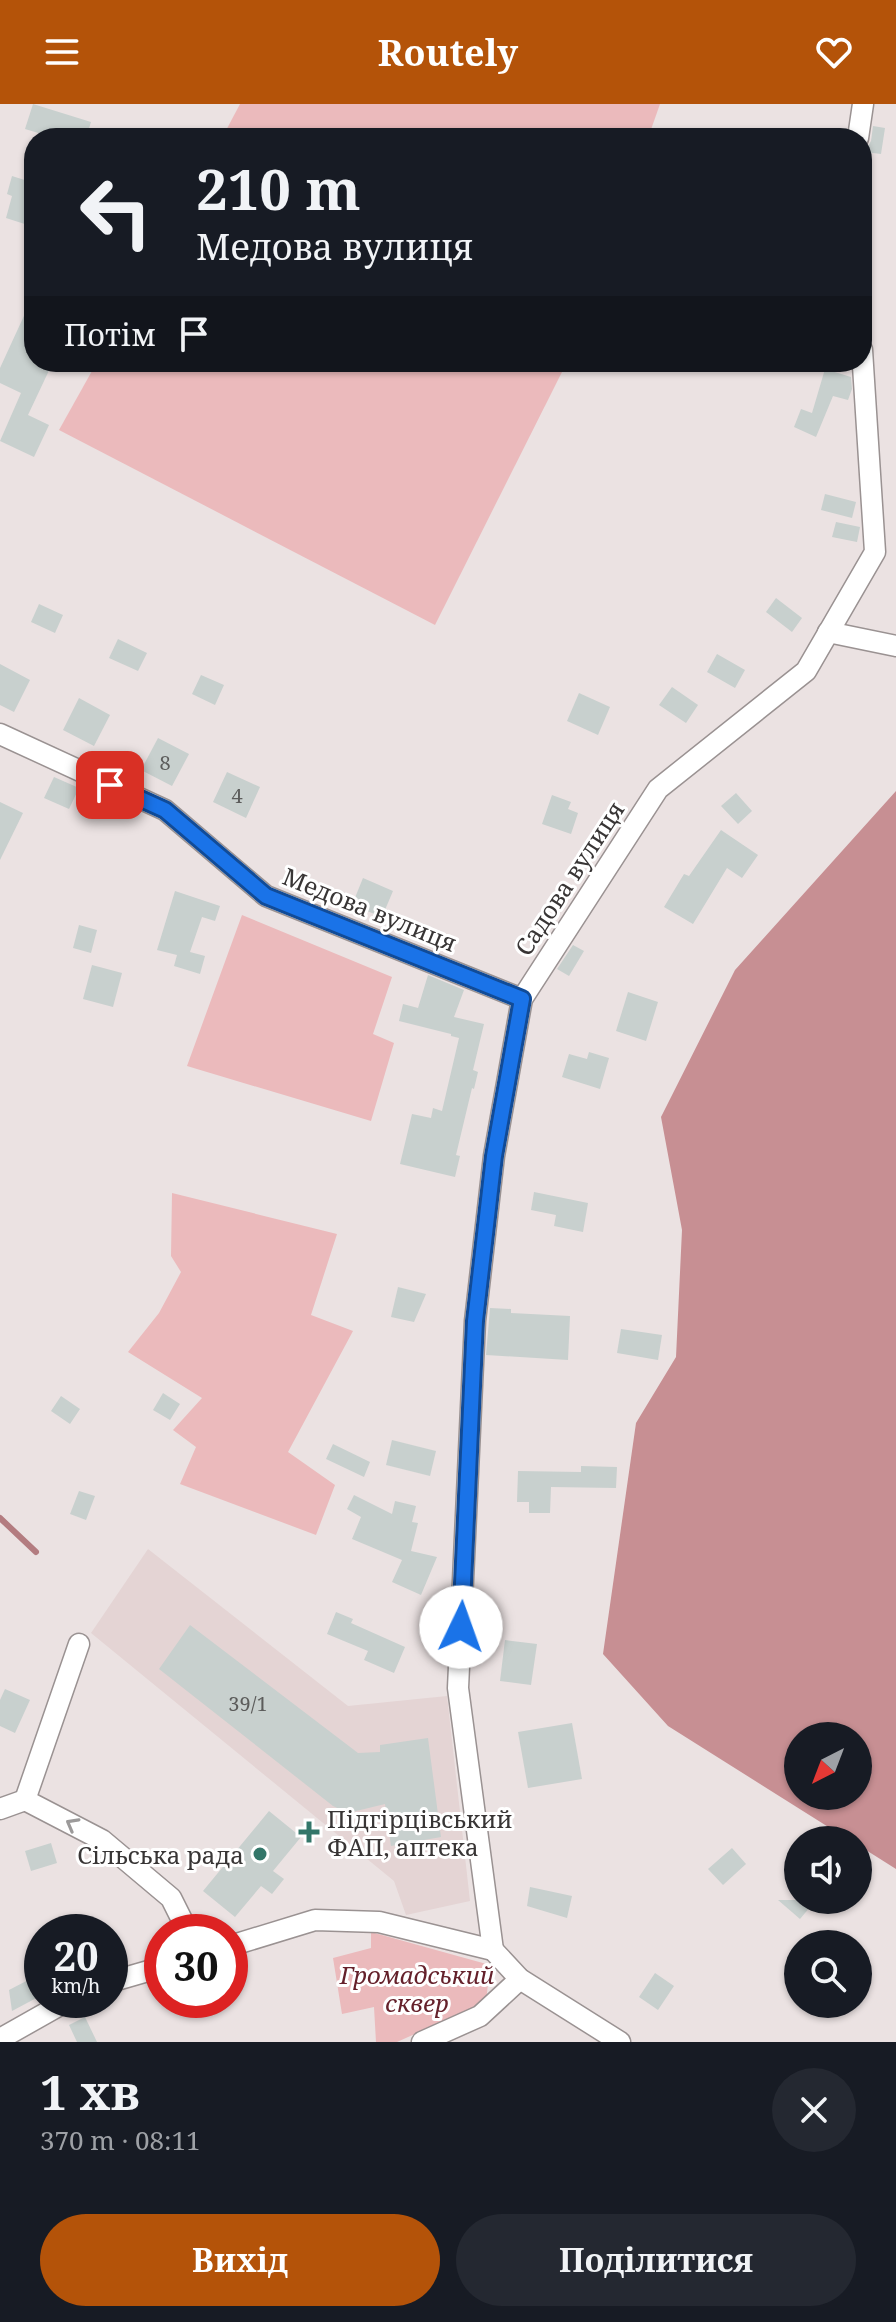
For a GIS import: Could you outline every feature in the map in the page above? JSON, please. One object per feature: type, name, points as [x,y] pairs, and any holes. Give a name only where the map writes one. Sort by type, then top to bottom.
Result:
[{"type":"street","points":[[859,128],[863,104]]},
{"type":"street","name":"Садова вулиця","points":[[493,1950],[458,1688],[475,1321],[494,1156],[522,999],[658,789],[806,671],[875,552],[863,372]]},
{"type":"street","points":[[828,632],[896,646]]},
{"type":"street","name":"Медова вулиця","points":[[0,734],[165,810],[266,896],[522,999]]},
{"type":"street","points":[[25,1800],[79,1644]]},
{"type":"street","points":[[0,1809],[25,1800],[102,1840],[171,1898],[179,1914]]},
{"type":"street","points":[[248,1940],[315,1920],[379,1922],[493,1950],[520,1979],[620,2042]]},
{"type":"street","points":[[422,2042],[480,2016],[520,1979]]},
{"type":"street","points":[[0,2039],[37,2018]]},
{"type":"shaded area","points":[[896,791],[896,1869],[872,1854],[872,1826],[827,1826],[801,1810],[872,1810],[872,1722],[784,1722],[784,1799],[668,1726],[603,1654],[636,1423],[676,1357],[682,1230],[661,1117],[735,970]]},
{"type":"shaded area","points":[[148,1549],[348,1706],[447,1696],[470,1901],[406,1915],[394,1881],[91,1633]]},
{"type":"green space","points":[[240,104],[660,104],[652,128],[227,128]]},
{"type":"green space","points":[[91,372],[562,372],[435,625],[59,430]]},
{"type":"green space","points":[[242,915],[392,977],[373,1034],[394,1043],[371,1121],[187,1066]]},
{"type":"green space","points":[[172,1193],[337,1234],[311,1315],[353,1331],[288,1452],[335,1485],[316,1535],[180,1484],[196,1447],[173,1430],[202,1398],[128,1352],[159,1313],[181,1272],[171,1256]]},
{"type":"green space","name":"Громадський сквер","points":[[371,1932],[490,1965],[486,2002],[397,2042],[376,2042],[374,2007],[342,2014],[333,1958],[371,1948]]},
{"type":"building","points":[[33,104],[91,122],[89,128],[25,128]]},
{"type":"building","points":[[873,126],[885,128],[881,154],[872,153]]},
{"type":"building","points":[[12,176],[24,180],[24,224],[6,218],[12,196],[7,194]]},
{"type":"building","points":[[24,316],[24,372],[48,372],[28,415],[49,425],[34,457],[0,441],[21,393],[0,383],[0,368]]},
{"type":"building","points":[[824,372],[851,377],[852,389],[848,400],[833,396],[816,437],[794,427],[801,409],[812,413]]},
{"type":"building","points":[[825,494],[856,502],[852,518],[821,510]]},
{"type":"building","points":[[836,522],[860,527],[857,542],[832,537]]},
{"type":"building","points":[[776,598],[802,618],[792,632],[766,612]]},
{"type":"building","points":[[39,604],[63,615],[55,633],[31,622]]},
{"type":"building","points":[[118,639],[147,653],[138,671],[109,658]]},
{"type":"building","points":[[717,654],[745,670],[735,688],[707,672]]},
{"type":"building","points":[[0,664],[30,680],[14,712],[0,705]]},
{"type":"building","points":[[201,675],[224,685],[215,705],[192,694]]},
{"type":"building","points":[[672,687],[698,705],[686,723],[659,705]]},
{"type":"building","points":[[579,693],[610,707],[598,735],[567,721]]},
{"type":"building","points":[[79,698],[110,715],[94,746],[63,730]]},
{"type":"building","points":[[158,738],[189,754],[172,786],[141,770]]},
{"type":"building","points":[[227,772],[260,787],[246,818],[213,802]]},
{"type":"building","points":[[54,777],[79,788],[69,809],[44,798]]},
{"type":"building","points":[[736,793],[752,811],[738,824],[721,806]]},
{"type":"building","points":[[552,795],[571,802],[568,809],[578,813],[571,834],[542,824]]},
{"type":"building","points":[[0,802],[23,813],[0,860]]},
{"type":"building","points":[[721,830],[758,855],[742,878],[727,868],[693,924],[664,907],[684,874],[689,876]]},
{"type":"building","points":[[363,878],[393,891],[382,917],[352,905]]},
{"type":"building","points":[[175,891],[220,906],[215,921],[202,917],[190,952],[205,956],[200,974],[174,966],[177,955],[157,950]]},
{"type":"building","points":[[79,925],[97,930],[91,953],[73,948]]},
{"type":"building","points":[[573,945],[584,951],[569,976],[557,969]]},
{"type":"building","points":[[92,965],[122,973],[113,1007],[83,999]]},
{"type":"building","points":[[428,975],[464,990],[454,1017],[484,1024],[473,1070],[478,1072],[456,1155],[460,1156],[455,1177],[400,1164],[412,1114],[431,1118],[433,1108],[442,1111],[459,1038],[399,1021],[403,1004],[418,1008]]},
{"type":"building","points":[[628,992],[658,1002],[646,1041],[616,1031]]},
{"type":"building","points":[[589,1052],[609,1058],[600,1089],[562,1077],[569,1054],[587,1059]]},
{"type":"building","points":[[534,1192],[588,1203],[583,1232],[554,1226],[556,1215],[531,1210]]},
{"type":"building","points":[[398,1287],[426,1294],[414,1322],[391,1317]]},
{"type":"building","points":[[490,1308],[511,1309],[511,1313],[570,1316],[568,1360],[486,1355]]},
{"type":"building","points":[[621,1329],[662,1335],[658,1360],[617,1353]]},
{"type":"building","points":[[163,1393],[180,1404],[170,1420],[153,1410]]},
{"type":"building","points":[[61,1396],[80,1409],[70,1424],[51,1411]]},
{"type":"building","points":[[392,1440],[436,1451],[430,1476],[386,1465]]},
{"type":"building","points":[[333,1444],[370,1462],[364,1477],[326,1459]]},
{"type":"building","points":[[581,1466],[617,1467],[616,1488],[551,1487],[550,1513],[529,1513],[529,1502],[517,1502],[518,1471],[581,1472]]},
{"type":"building","points":[[79,1491],[95,1496],[86,1520],[70,1514]]},
{"type":"building","points":[[354,1495],[392,1514],[395,1501],[416,1506],[412,1522],[418,1523],[411,1551],[437,1557],[421,1595],[392,1582],[402,1560],[352,1539],[361,1517],[347,1509]]},
{"type":"building","points":[[336,1612],[353,1619],[351,1623],[405,1647],[394,1673],[364,1660],[368,1651],[327,1634]]},
{"type":"building","points":[[190,1625],[358,1753],[380,1752],[380,1745],[428,1738],[441,1837],[391,1846],[385,1804],[348,1813],[333,1806],[159,1669]]},
{"type":"building","points":[[505,1640],[537,1644],[531,1685],[500,1681]]},
{"type":"building","points":[[5,1689],[30,1700],[15,1733],[0,1726],[0,1700]]},
{"type":"building","points":[[572,1723],[582,1779],[528,1788],[518,1732]]},
{"type":"building","name":"Сільська рада","points":[[269,1811],[301,1837],[273,1871],[284,1879],[272,1894],[261,1886],[238,1914],[231,1914],[203,1891]]},
{"type":"building","points":[[51,1843],[57,1863],[31,1871],[25,1851]]},
{"type":"building","points":[[732,1848],[746,1864],[723,1885],[708,1869]]},
{"type":"building","points":[[530,1887],[572,1896],[567,1918],[527,1906]]},
{"type":"building","points":[[655,1973],[674,1986],[658,2010],[639,1997]]},
{"type":"building","points":[[24,1982],[24,2005],[12,2011],[9,1990]]},
{"type":"building","points":[[85,2018],[97,2042],[77,2042],[69,2025]]},
{"type":"waterway","points":[[0,1518],[36,1552]]},
{"type":"place","name":"Підгірцівський ФАП, аптека","points":[[309,1832]]},
{"type":"place","name":"Сільська рада","points":[[260,1854]]},
{"type":"route","points":[[110,785],[165,810],[266,896],[522,999],[494,1156],[475,1321],[461,1627]]}]
